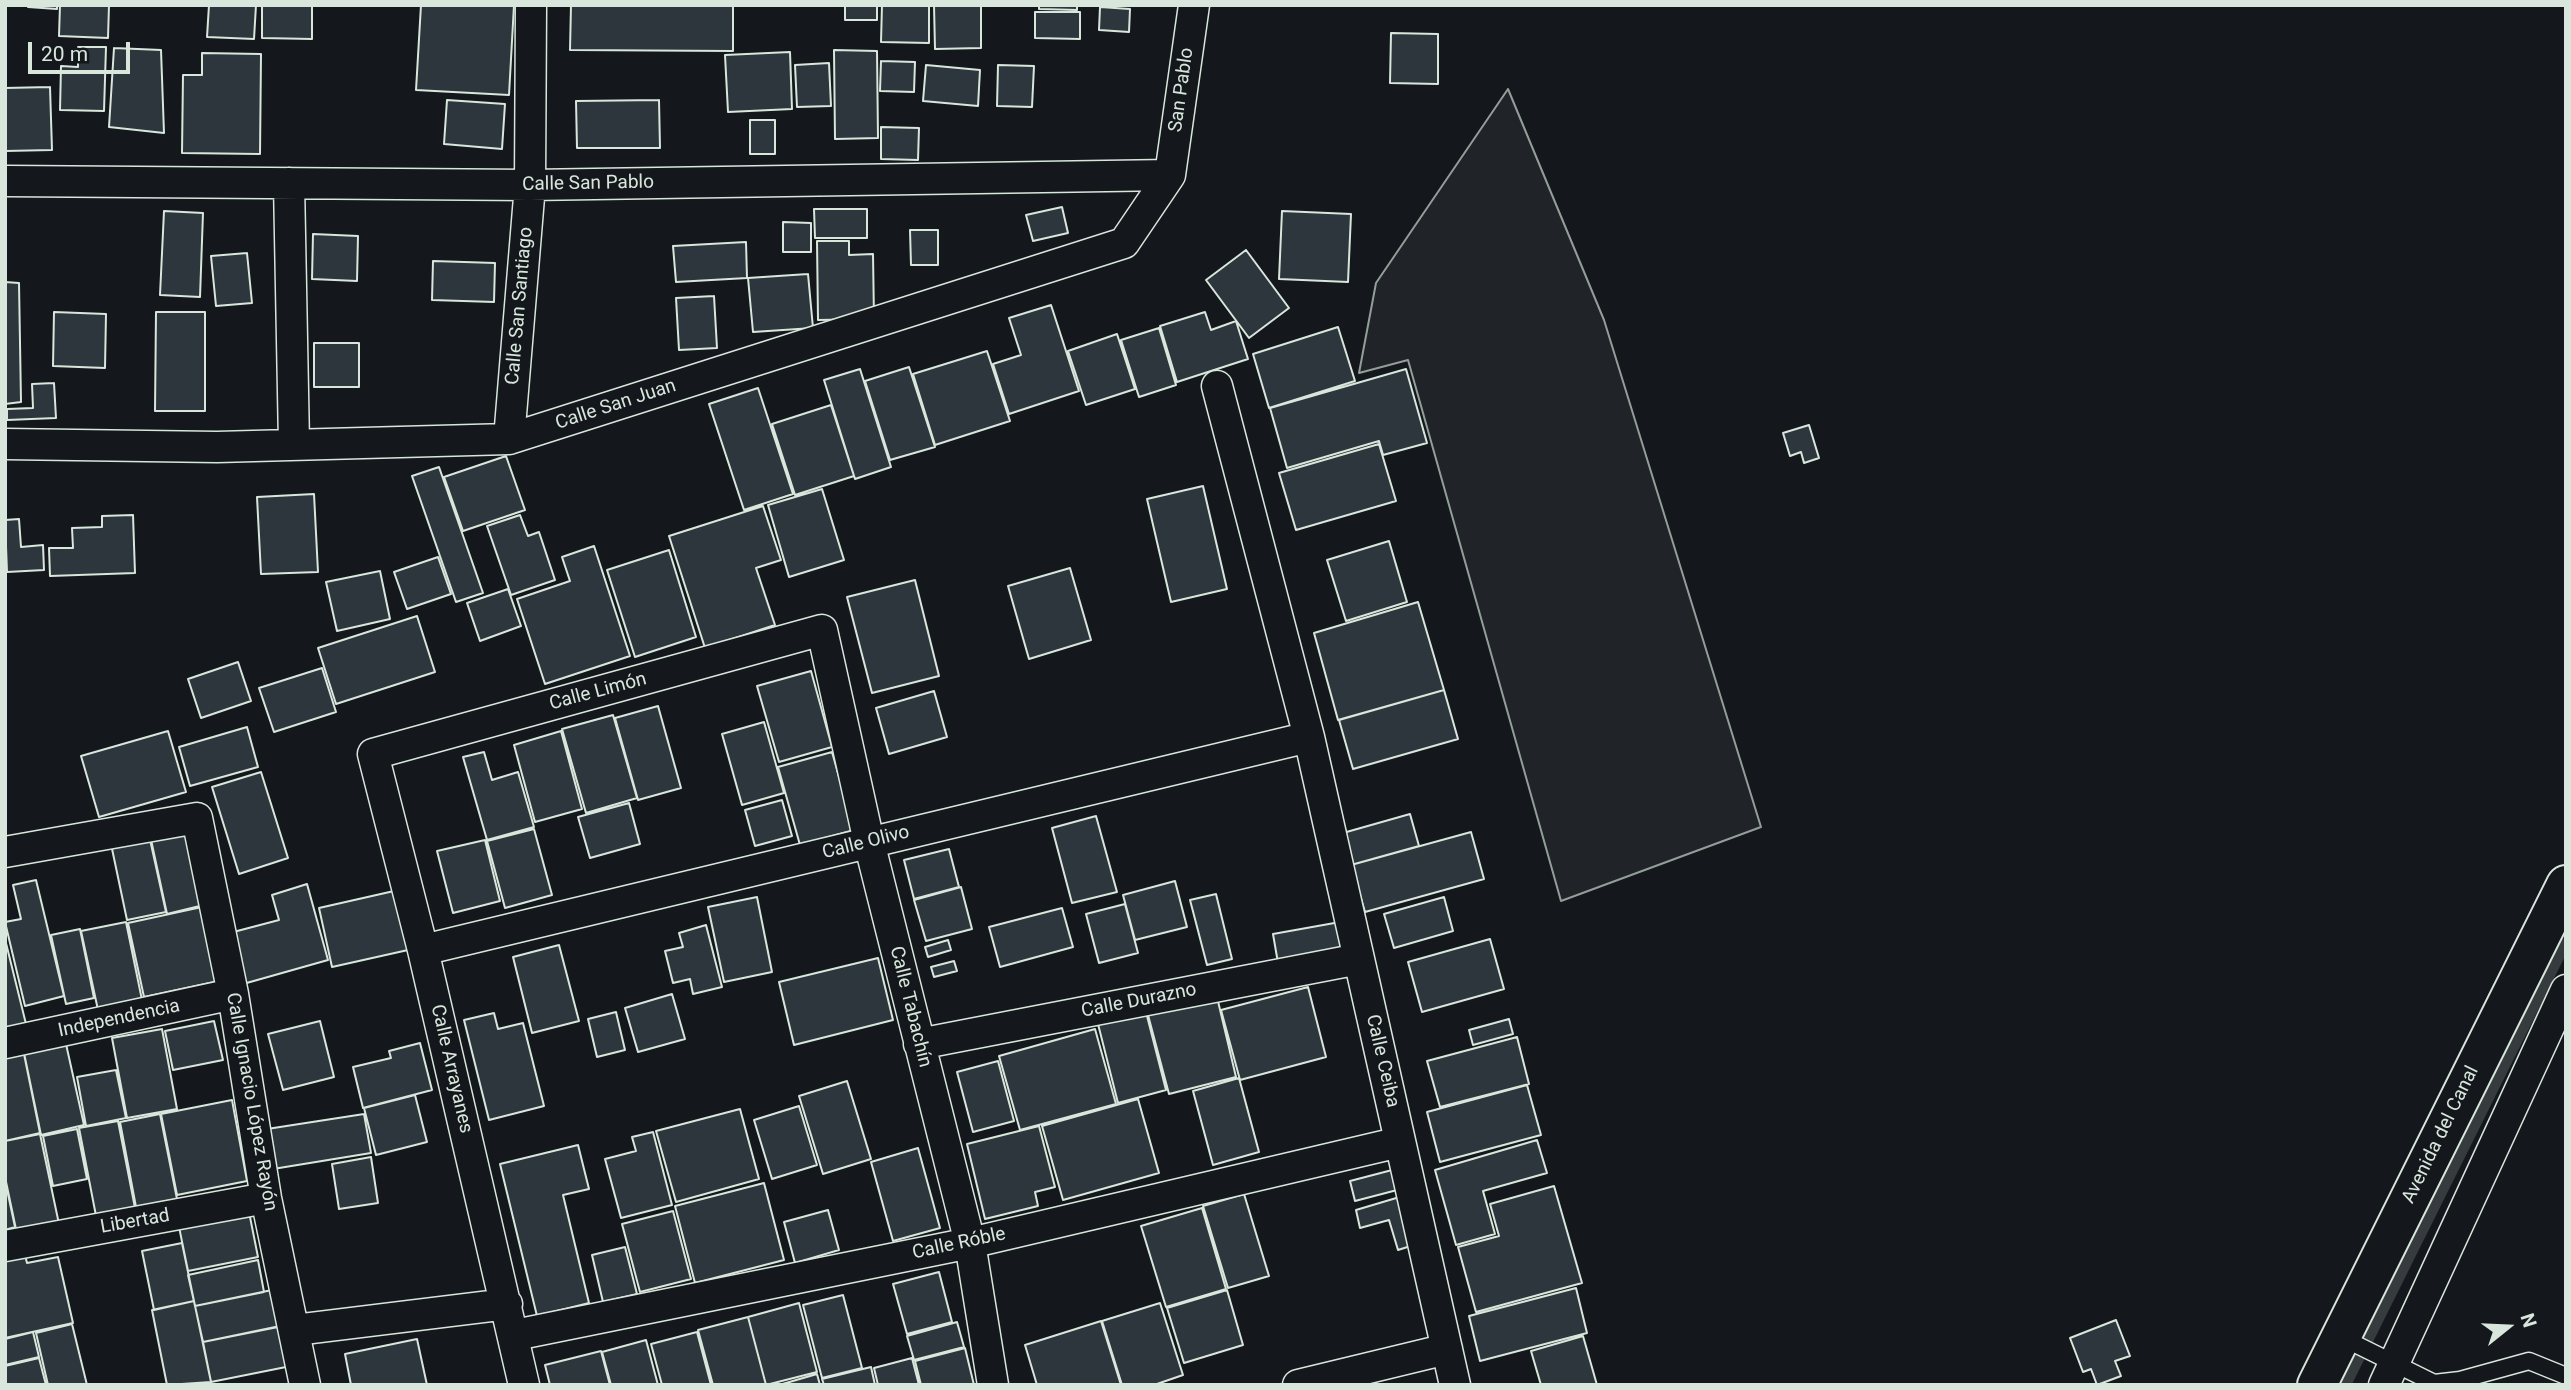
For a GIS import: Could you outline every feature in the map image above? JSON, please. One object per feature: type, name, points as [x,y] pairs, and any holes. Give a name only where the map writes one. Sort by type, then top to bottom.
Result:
[{"type":"street","name":"Calle San Santiago","points":[[509,439],[530,185],[531,5]]},
{"type":"street","name":"San Pablo","points":[[1170,175],[1194,5]]},
{"type":"street","name":"Calle San Pablo","points":[[5,181],[530,185],[1170,175]]},
{"type":"street","name":"Calle San Juan","points":[[5,444],[217,447],[509,439],[1124,243],[1170,175]]},
{"type":"street","points":[[289,183],[294,444]]},
{"type":"street","name":"Calle Ceiba","points":[[1217,386],[1309,737],[1455,1385]]},
{"type":"street","name":"Calle Limón","points":[[373,754],[822,630]]},
{"type":"street","name":"Calle Tabachín","points":[[822,630],[869,842],[970,1243],[993,1385]]},
{"type":"street","name":"Calle Olivo","points":[[423,950],[1309,737]]},
{"type":"street","name":"Calle Arrayanes","points":[[373,754],[423,950],[524,1385]]},
{"type":"street","name":"Calle Ignacio López Rayón","points":[[5,852],[197,818],[233,994],[266,1198],[305,1385]]},
{"type":"street","name":"Avenida del Canal","points":[[2317,1385],[2352,1342],[2566,885]]},
{"type":"street","name":"Calle Durazno","points":[[919,1044],[1359,959]]},
{"type":"street","points":[[2389,1375],[2566,990]]},
{"type":"street","name":"Independencia","points":[[5,1043],[233,994]]},
{"type":"street","name":"Calle Róble","points":[[514,1335],[970,1243],[1400,1142]]},
{"type":"street","name":"Libertad","points":[[5,1246],[266,1198]]},
{"type":"street","points":[[295,1331],[507,1304]]},
{"type":"street","points":[[1298,1385],[1447,1349]]},
{"type":"lane","points":[[2352,1342],[2389,1375],[2434,1382],[2460,1380],[2529,1361],[2566,1376]]},
{"type":"shaded area","points":[[1508,89],[1604,320],[1761,827],[1561,901],[1408,360],[1359,373],[1376,283]]},
{"type":"building","points":[[57,5],[57,9],[28,7]]},
{"type":"building","points":[[60,5],[109,5],[108,38],[59,36]]},
{"type":"building","points":[[209,5],[256,5],[254,39],[207,37]]},
{"type":"building","points":[[262,5],[312,5],[312,39],[262,38]]},
{"type":"building","points":[[421,5],[514,5],[509,95],[416,90]]},
{"type":"building","points":[[571,5],[733,5],[733,51],[570,50]]},
{"type":"building","points":[[845,5],[877,5],[877,20],[845,20]]},
{"type":"building","points":[[882,5],[929,5],[929,43],[881,42]]},
{"type":"building","points":[[934,5],[981,5],[981,48],[935,49]]},
{"type":"building","points":[[1039,5],[1077,5],[1077,10],[1039,9]]},
{"type":"building","points":[[1100,7],[1130,9],[1129,32],[1099,30]]},
{"type":"building","points":[[1035,12],[1080,12],[1080,39],[1035,38]]},
{"type":"building","points":[[1391,33],[1438,34],[1438,84],[1390,83]]},
{"type":"building","points":[[78,47],[106,47],[104,111],[60,110],[61,66],[78,67]]},
{"type":"building","points":[[114,48],[161,50],[164,133],[109,127]]},
{"type":"building","points":[[834,50],[877,51],[878,138],[835,139]]},
{"type":"building","points":[[790,52],[792,109],[728,112],[725,55]]},
{"type":"building","points":[[202,53],[261,54],[260,154],[182,153],[183,75],[202,75]]},
{"type":"building","points":[[881,61],[915,62],[914,92],[880,91]]},
{"type":"building","points":[[829,63],[831,106],[797,107],[795,65]]},
{"type":"building","points":[[926,65],[980,70],[978,106],[923,101]]},
{"type":"building","points":[[998,65],[1034,66],[1032,107],[997,106]]},
{"type":"building","points":[[50,87],[52,150],[5,151],[5,88]]},
{"type":"building","points":[[447,100],[505,104],[502,149],[444,144]]},
{"type":"building","points":[[659,100],[660,148],[577,148],[576,101]]},
{"type":"building","points":[[750,120],[775,120],[775,154],[750,154]]},
{"type":"building","points":[[881,127],[919,128],[918,160],[881,159]]},
{"type":"building","points":[[1062,207],[1068,233],[1033,241],[1026,215]]},
{"type":"building","points":[[814,209],[867,209],[867,238],[815,238]]},
{"type":"building","points":[[164,211],[203,213],[200,297],[160,295]]},
{"type":"building","points":[[1282,211],[1351,214],[1348,282],[1279,279]]},
{"type":"building","points":[[783,222],[811,223],[811,252],[783,252]]},
{"type":"building","points":[[910,230],[938,230],[938,265],[911,265]]},
{"type":"building","points":[[313,234],[358,236],[357,281],[312,279]]},
{"type":"building","points":[[817,241],[849,241],[849,255],[873,254],[874,319],[818,320]]},
{"type":"building","points":[[746,242],[747,278],[676,282],[673,246]]},
{"type":"building","points":[[1246,250],[1289,308],[1249,338],[1206,280]]},
{"type":"building","points":[[247,253],[252,303],[216,306],[211,256]]},
{"type":"building","points":[[433,261],[495,263],[494,302],[432,300]]},
{"type":"building","points":[[808,274],[813,328],[753,332],[748,278]]},
{"type":"building","points":[[5,282],[19,283],[21,402],[5,404]]},
{"type":"building","points":[[714,296],[717,348],[679,350],[676,298]]},
{"type":"building","points":[[1051,305],[1079,391],[1009,414],[993,364],[1021,355],[1009,318]]},
{"type":"building","points":[[54,312],[106,314],[105,368],[53,366]]},
{"type":"building","points":[[156,312],[205,312],[205,411],[155,411]]},
{"type":"building","points":[[1205,312],[1211,330],[1236,321],[1248,359],[1177,382],[1160,326]]},
{"type":"building","points":[[1338,327],[1355,381],[1269,408],[1253,354]]},
{"type":"building","points":[[1159,328],[1176,385],[1139,397],[1121,340]]},
{"type":"building","points":[[1117,334],[1135,389],[1086,405],[1068,351]]},
{"type":"building","points":[[314,343],[359,343],[359,387],[314,387]]},
{"type":"building","points":[[987,351],[1010,421],[935,445],[913,374]]},
{"type":"building","points":[[909,367],[935,447],[890,460],[865,381]]},
{"type":"building","points":[[860,369],[891,467],[855,479],[824,380]]},
{"type":"building","points":[[1406,369],[1427,443],[1383,455],[1379,441],[1287,468],[1270,408]]},
{"type":"building","points":[[54,383],[56,418],[7,420],[7,409],[33,408],[32,384]]},
{"type":"building","points":[[758,388],[793,494],[744,510],[709,404]]},
{"type":"building","points":[[831,405],[854,476],[795,495],[772,424]]},
{"type":"building","points":[[1809,425],[1819,458],[1804,463],[1801,452],[1790,456],[1783,433]]},
{"type":"building","points":[[1379,444],[1396,501],[1296,530],[1279,473]]},
{"type":"building","points":[[506,456],[525,510],[463,531],[444,477]]},
{"type":"building","points":[[439,467],[483,593],[456,602],[412,476]]},
{"type":"building","points":[[1203,486],[1227,589],[1171,602],[1147,499]]},
{"type":"building","points":[[822,489],[844,560],[789,577],[768,505]]},
{"type":"building","points":[[314,494],[318,572],[261,574],[257,497]]},
{"type":"building","points":[[763,506],[781,560],[756,568],[775,625],[705,648],[669,536]]},
{"type":"building","points":[[133,515],[135,573],[50,576],[49,548],[73,548],[72,528],[102,527],[102,516]]},
{"type":"building","points":[[520,515],[528,536],[539,532],[555,580],[511,595],[487,526]]},
{"type":"building","points":[[19,519],[21,547],[43,545],[44,570],[7,572],[5,520]]},
{"type":"building","points":[[1389,541],[1407,602],[1346,621],[1327,560]]},
{"type":"building","points":[[594,546],[630,656],[545,684],[517,599],[570,581],[562,557]]},
{"type":"building","points":[[669,550],[696,637],[635,657],[607,570]]},
{"type":"building","points":[[438,557],[451,594],[407,609],[394,572]]},
{"type":"building","points":[[1070,568],[1091,640],[1029,659],[1008,586]]},
{"type":"building","points":[[380,571],[390,619],[337,631],[326,582]]},
{"type":"building","points":[[915,580],[939,676],[872,693],[847,597]]},
{"type":"building","points":[[508,589],[521,626],[480,641],[467,603]]},
{"type":"building","points":[[1418,602],[1444,690],[1338,720],[1314,633]]},
{"type":"building","points":[[417,616],[435,672],[336,704],[318,648]]},
{"type":"building","points":[[238,662],[251,701],[201,718],[188,679]]},
{"type":"building","points":[[322,668],[336,712],[274,732],[259,688]]},
{"type":"building","points":[[811,671],[832,747],[779,762],[757,686]]},
{"type":"building","points":[[1444,690],[1458,739],[1353,769],[1339,720]]},
{"type":"building","points":[[934,691],[947,737],[889,754],[876,708]]},
{"type":"building","points":[[658,706],[681,788],[638,800],[615,718]]},
{"type":"building","points":[[613,715],[637,798],[586,813],[562,729]]},
{"type":"building","points":[[764,722],[784,793],[742,805],[722,734]]},
{"type":"building","points":[[247,727],[258,767],[190,786],[179,747]]},
{"type":"building","points":[[168,731],[186,792],[99,817],[81,756]]},
{"type":"building","points":[[561,731],[582,809],[535,822],[514,745]]},
{"type":"building","points":[[484,752],[492,780],[518,772],[534,827],[487,840],[463,757]]},
{"type":"building","points":[[832,752],[854,830],[800,845],[778,767]]},
{"type":"building","points":[[261,772],[288,858],[239,874],[212,787]]},
{"type":"building","points":[[782,800],[792,836],[755,846],[745,810]]},
{"type":"building","points":[[629,803],[640,844],[590,858],[578,817]]},
{"type":"building","points":[[1410,814],[1419,846],[1351,865],[1343,833]]},
{"type":"building","points":[[1096,816],[1117,892],[1072,903],[1052,828]]},
{"type":"building","points":[[195,826],[212,903],[167,914],[150,835]]},
{"type":"building","points":[[534,829],[552,895],[505,908],[487,841]]},
{"type":"building","points":[[1471,832],[1484,879],[1365,912],[1351,865]]},
{"type":"building","points":[[149,835],[166,912],[127,920],[111,844]]},
{"type":"building","points":[[485,840],[500,901],[453,913],[437,851]]},
{"type":"building","points":[[949,849],[959,887],[914,899],[904,860]]},
{"type":"building","points":[[36,880],[64,996],[25,1006],[5,922],[21,919],[13,885]]},
{"type":"building","points":[[1175,881],[1187,927],[1135,940],[1123,895]]},
{"type":"building","points":[[307,884],[328,960],[236,986],[222,935],[279,920],[272,895]]},
{"type":"building","points":[[961,887],[972,929],[926,941],[914,900]]},
{"type":"building","points":[[394,891],[408,950],[332,967],[319,908]]},
{"type":"building","points":[[1216,894],[1232,959],[1207,965],[1190,900]]},
{"type":"building","points":[[757,897],[772,972],[724,982],[708,907]]},
{"type":"building","points":[[1444,897],[1453,931],[1394,948],[1384,914]]},
{"type":"building","points":[[1125,904],[1138,953],[1099,963],[1086,914]]},
{"type":"building","points":[[211,905],[228,979],[144,997],[128,923]]},
{"type":"building","points":[[1062,908],[1073,947],[1000,967],[989,927]]},
{"type":"building","points":[[126,922],[142,1000],[98,1010],[81,931]]},
{"type":"building","points":[[1340,922],[1345,951],[1278,963],[1273,934]]},
{"type":"building","points":[[706,925],[722,987],[693,994],[690,979],[673,983],[665,951],[683,947],[679,933]]},
{"type":"building","points":[[80,929],[94,998],[66,1004],[51,935]]},
{"type":"building","points":[[1490,939],[1504,989],[1422,1012],[1408,962]]},
{"type":"building","points":[[948,940],[951,950],[928,957],[925,947]]},
{"type":"building","points":[[5,943],[26,1024],[5,1030]]},
{"type":"building","points":[[559,945],[579,1021],[532,1033],[513,957]]},
{"type":"building","points":[[878,958],[893,1020],[794,1045],[779,982]]},
{"type":"building","points":[[954,961],[957,971],[934,977],[931,967]]},
{"type":"building","points":[[1308,987],[1326,1057],[1240,1080],[1221,1010]]},
{"type":"building","points":[[672,994],[685,1039],[638,1052],[625,1008]]},
{"type":"building","points":[[1217,997],[1236,1077],[1169,1094],[1148,1015]]},
{"type":"building","points":[[616,1012],[625,1050],[597,1057],[588,1019]]},
{"type":"building","points":[[1146,1012],[1166,1090],[1118,1103],[1098,1024]]},
{"type":"building","points":[[494,1013],[498,1029],[523,1023],[544,1106],[489,1120],[464,1020]]},
{"type":"building","points":[[1509,1019],[1513,1034],[1473,1045],[1469,1030]]},
{"type":"building","points":[[214,1021],[223,1060],[173,1070],[165,1031]]},
{"type":"building","points":[[320,1021],[334,1077],[283,1090],[268,1034]]},
{"type":"building","points":[[162,1029],[177,1109],[127,1118],[112,1038]]},
{"type":"building","points":[[1095,1029],[1116,1104],[1020,1130],[999,1056]]},
{"type":"building","points":[[1517,1037],[1529,1084],[1440,1107],[1427,1061]]},
{"type":"building","points":[[420,1043],[432,1090],[363,1108],[353,1067],[391,1058],[389,1051]]},
{"type":"building","points":[[66,1044],[84,1125],[41,1135],[24,1053]]},
{"type":"building","points":[[24,1054],[40,1133],[5,1141],[5,1058]]},
{"type":"building","points":[[998,1061],[1014,1121],[973,1132],[957,1072]]},
{"type":"building","points":[[116,1070],[126,1118],[86,1126],[77,1077]]},
{"type":"building","points":[[1239,1078],[1259,1152],[1213,1165],[1193,1091]]},
{"type":"building","points":[[847,1081],[871,1159],[823,1174],[799,1096]]},
{"type":"building","points":[[1527,1085],[1541,1135],[1440,1162],[1427,1112]]},
{"type":"building","points":[[415,1095],[427,1142],[376,1155],[364,1108]]},
{"type":"building","points":[[1138,1099],[1159,1173],[1063,1200],[1042,1126]]},
{"type":"building","points":[[232,1100],[247,1181],[177,1195],[161,1114]]},
{"type":"building","points":[[799,1106],[817,1165],[772,1179],[754,1120]]},
{"type":"building","points":[[740,1109],[759,1179],[676,1202],[656,1131]]},
{"type":"building","points":[[160,1114],[177,1199],[136,1207],[120,1122]]},
{"type":"building","points":[[364,1114],[371,1153],[273,1169],[267,1129]]},
{"type":"building","points":[[118,1121],[136,1213],[97,1221],[79,1128]]},
{"type":"building","points":[[1039,1126],[1055,1187],[1035,1192],[1038,1206],[985,1219],[967,1144]]},
{"type":"building","points":[[77,1129],[87,1179],[53,1186],[43,1136]]},
{"type":"building","points":[[653,1132],[672,1205],[621,1218],[605,1159],[636,1151],[632,1137]]},
{"type":"building","points":[[40,1134],[59,1224],[17,1234],[5,1177],[5,1141]]},
{"type":"building","points":[[1537,1140],[1547,1173],[1483,1191],[1495,1234],[1456,1245],[1435,1170]]},
{"type":"building","points":[[578,1145],[589,1189],[563,1195],[589,1303],[537,1316],[500,1164]]},
{"type":"building","points":[[918,1148],[940,1228],[893,1241],[871,1162]]},
{"type":"building","points":[[371,1157],[378,1203],[339,1209],[332,1164]]},
{"type":"building","points":[[1396,1169],[1401,1189],[1355,1201],[1350,1181]]},
{"type":"building","points":[[5,1180],[15,1227],[5,1230]]},
{"type":"building","points":[[764,1183],[784,1260],[695,1283],[675,1206]]},
{"type":"building","points":[[1554,1186],[1582,1283],[1476,1312],[1458,1247],[1499,1236],[1490,1204]]},
{"type":"building","points":[[1244,1194],[1269,1276],[1228,1288],[1203,1206]]},
{"type":"building","points":[[1403,1196],[1417,1244],[1398,1250],[1389,1220],[1360,1228],[1356,1210]]},
{"type":"building","points":[[248,1207],[258,1257],[188,1271],[178,1222]]},
{"type":"building","points":[[1202,1208],[1226,1289],[1166,1307],[1141,1226]]},
{"type":"building","points":[[828,1210],[839,1250],[795,1263],[784,1222]]},
{"type":"building","points":[[673,1211],[691,1279],[640,1292],[622,1224]]},
{"type":"building","points":[[182,1243],[194,1301],[154,1310],[142,1251]]},
{"type":"building","points":[[23,1247],[27,1263],[58,1257],[73,1323],[5,1338],[5,1251]]},
{"type":"building","points":[[625,1247],[637,1294],[603,1302],[592,1255]]},
{"type":"building","points":[[258,1260],[264,1292],[195,1306],[188,1275]]},
{"type":"building","points":[[939,1272],[952,1322],[907,1334],[893,1284]]},
{"type":"building","points":[[1576,1288],[1587,1333],[1480,1361],[1469,1316]]},
{"type":"building","points":[[272,1290],[280,1326],[203,1342],[195,1306]]},
{"type":"building","points":[[1227,1290],[1243,1345],[1184,1363],[1167,1308]]},
{"type":"building","points":[[843,1295],[862,1368],[822,1378],[803,1305]]},
{"type":"building","points":[[194,1301],[211,1382],[167,1385],[152,1310]]},
{"type":"building","points":[[799,1303],[817,1372],[766,1385],[748,1317]]},
{"type":"building","points":[[1160,1303],[1183,1375],[1154,1385],[1122,1385],[1102,1321]]},
{"type":"building","points":[[748,1317],[766,1385],[713,1385],[698,1330]]},
{"type":"building","points":[[2116,1320],[2130,1356],[2115,1361],[2121,1376],[2097,1385],[2091,1369],[2083,1372],[2070,1338]]},
{"type":"building","points":[[1101,1321],[1121,1385],[1037,1385],[1025,1345]]},
{"type":"building","points":[[957,1322],[964,1347],[914,1360],[907,1336]]},
{"type":"building","points":[[72,1324],[87,1385],[48,1385],[36,1333]]},
{"type":"building","points":[[283,1326],[291,1366],[211,1382],[203,1342]]},
{"type":"building","points":[[33,1332],[39,1357],[5,1365],[5,1339]]},
{"type":"building","points":[[697,1332],[711,1385],[662,1385],[651,1344]]},
{"type":"building","points":[[1583,1336],[1597,1385],[1541,1385],[1531,1351]]},
{"type":"building","points":[[417,1339],[427,1385],[351,1385],[345,1354]]},
{"type":"building","points":[[646,1340],[658,1385],[611,1385],[602,1352]]},
{"type":"building","points":[[965,1348],[974,1385],[921,1385],[915,1361]]},
{"type":"building","points":[[601,1351],[610,1385],[550,1385],[545,1365]]},
{"type":"building","points":[[39,1358],[46,1385],[5,1385],[5,1366]]},
{"type":"building","points":[[912,1358],[919,1385],[878,1385],[874,1368]]},
{"type":"building","points":[[871,1367],[875,1385],[824,1385],[822,1379]]},
{"type":"building","points":[[817,1374],[820,1385],[779,1385]]},
{"type":"waterway","points":[[2346,1385],[2566,943]]}]
